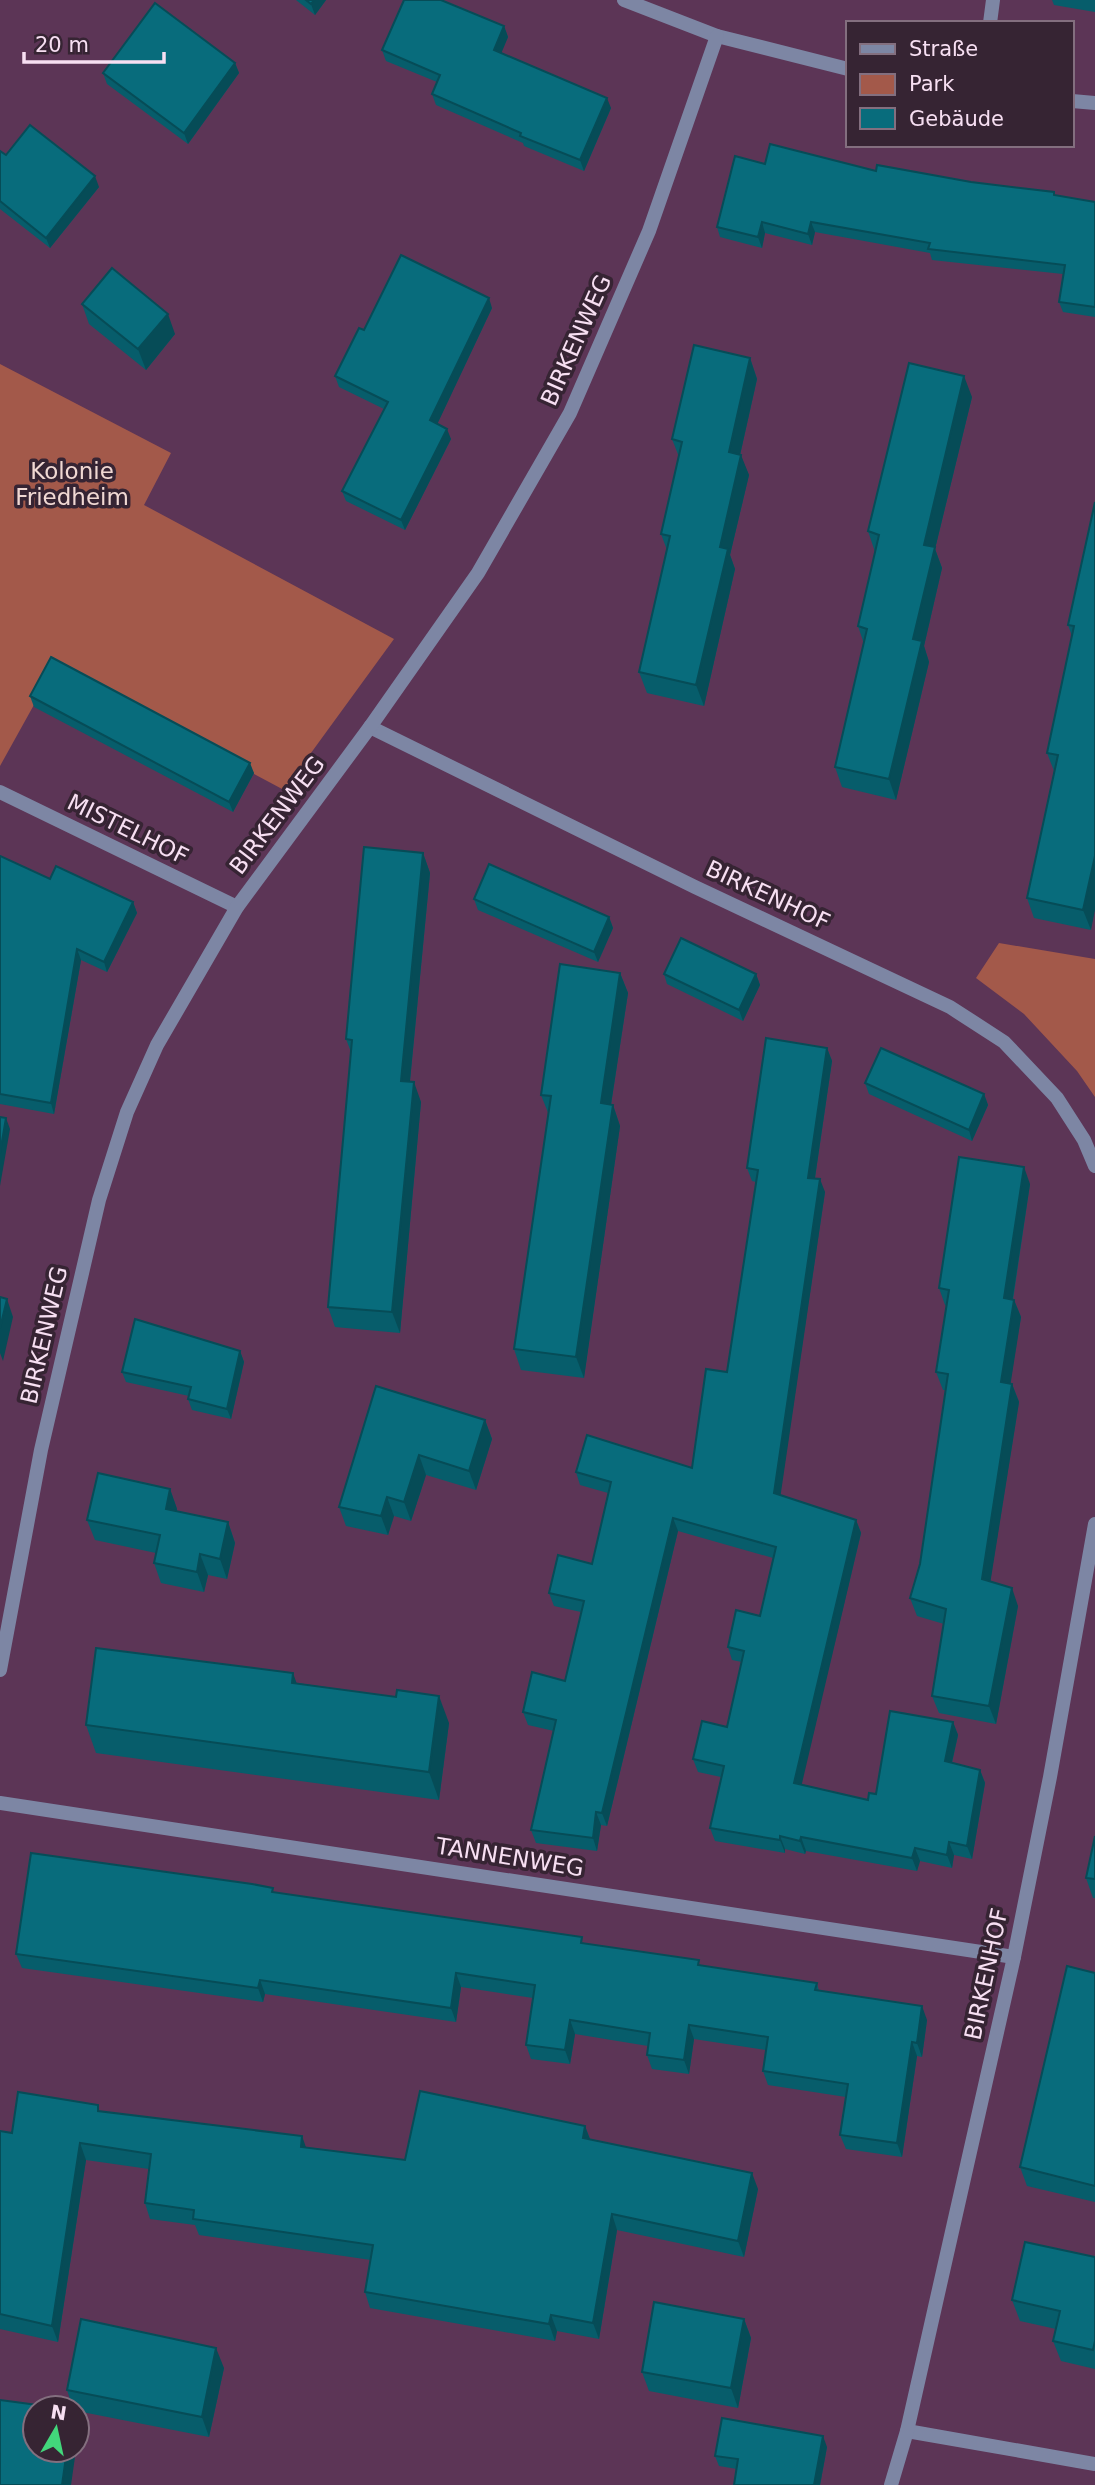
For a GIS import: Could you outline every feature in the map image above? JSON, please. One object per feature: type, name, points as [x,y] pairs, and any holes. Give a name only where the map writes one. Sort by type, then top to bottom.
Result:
[{"type":"street","points":[[624,0],[717,36],[846,68]]},
{"type":"street","points":[[990,21],[993,0]]},
{"type":"street","name":"BIRKENWEG","points":[[0,1670],[41,1450],[103,1187],[127,1112],[157,1045],[237,907],[370,727],[478,573],[570,413],[649,231],[717,36]]},
{"type":"street","points":[[1074,101],[1095,103]]},
{"type":"street","name":"BIRKENHOF","points":[[370,727],[695,887],[950,1007],[1004,1042],[1057,1098],[1084,1140],[1095,1166]]},
{"type":"street","name":"MISTELHOF","points":[[0,792],[237,907]]},
{"type":"street","name":"BIRKENHOF","points":[[891,2485],[907,2431],[1014,1956],[1050,1777],[1095,1524]]},
{"type":"street","name":"TANNENWEG","points":[[0,1803],[1014,1956]]},
{"type":"street","points":[[907,2431],[1095,2465]]},
{"type":"green space","name":"Kolonie Friedheim","points":[[0,364],[171,453],[144,505],[394,639],[284,790],[55,667],[0,766]]},
{"type":"green space","points":[[999,943],[1095,959],[1095,1097],[1077,1071],[1024,1014],[976,978]]},
{"type":"building","points":[[404,0],[441,0],[504,26],[494,50],[607,98],[580,160],[520,136],[521,133],[432,94],[440,75],[382,50]]},
{"type":"building","points":[[155,3],[235,63],[184,133],[103,73]]},
{"type":"building","points":[[30,125],[95,176],[46,238],[0,201],[0,151],[6,155]]},
{"type":"building","points":[[770,144],[876,171],[877,165],[971,182],[1054,192],[1054,195],[1095,202],[1095,307],[1059,302],[1065,265],[928,249],[930,243],[811,222],[808,234],[762,222],[758,237],[717,227],[735,156],[765,164]]},
{"type":"building","points":[[401,255],[489,298],[430,420],[447,429],[401,520],[342,491],[388,402],[335,376],[359,328],[364,330]]},
{"type":"building","points":[[112,268],[168,314],[138,349],[82,304]]},
{"type":"building","points":[[694,345],[750,358],[729,452],[741,455],[720,547],[728,549],[696,685],[639,672],[670,536],[661,534],[682,442],[672,439]]},
{"type":"building","points":[[909,363],[964,376],[924,545],[935,547],[913,639],[922,641],[889,779],[835,767],[867,629],[858,626],[879,535],[868,531]]},
{"type":"building","points":[[1095,502],[1095,856],[1083,910],[1027,898],[1058,755],[1047,753],[1074,626],[1068,625]]},
{"type":"building","points":[[51,657],[250,763],[229,802],[30,696]]},
{"type":"building","points":[[364,847],[423,853],[401,1081],[414,1082],[392,1312],[328,1307],[352,1040],[346,1039]]},
{"type":"building","points":[[0,856],[50,879],[56,866],[133,902],[104,962],[77,949],[51,1103],[0,1094]]},
{"type":"building","points":[[489,864],[609,917],[594,952],[474,899]]},
{"type":"building","points":[[681,938],[756,974],[739,1010],[664,974]]},
{"type":"building","points":[[560,964],[620,973],[601,1103],[613,1105],[576,1357],[514,1349],[551,1096],[541,1095]]},
{"type":"building","points":[[766,1038],[827,1048],[808,1178],[820,1179],[774,1493],[856,1520],[794,1783],[868,1800],[869,1793],[876,1794],[890,1711],[953,1722],[945,1761],[980,1770],[967,1846],[949,1842],[947,1855],[915,1848],[912,1858],[801,1837],[800,1841],[780,1836],[780,1840],[710,1828],[724,1766],[693,1759],[702,1721],[727,1727],[744,1651],[728,1647],[736,1610],[760,1616],[776,1547],[673,1518],[602,1813],[596,1812],[593,1838],[531,1830],[556,1720],[523,1712],[532,1672],[565,1681],[584,1601],[549,1593],[558,1555],[592,1564],[611,1482],[576,1472],[587,1435],[692,1468],[706,1369],[727,1372],[758,1170],[747,1168]]},
{"type":"building","points":[[881,1048],[984,1094],[969,1130],[865,1083]]},
{"type":"building","points":[[0,1117],[6,1118],[0,1153]]},
{"type":"building","points":[[959,1157],[1024,1167],[1004,1298],[1014,1300],[1001,1382],[1012,1384],[982,1579],[1012,1588],[989,1706],[932,1696],[946,1609],[910,1598],[920,1564],[948,1374],[936,1372],[949,1290],[939,1288]]},
{"type":"building","points":[[0,1297],[7,1299],[0,1328]]},
{"type":"building","points":[[135,1319],[240,1351],[227,1409],[188,1399],[191,1387],[122,1372]]},
{"type":"building","points":[[376,1386],[485,1420],[469,1471],[419,1455],[404,1502],[387,1497],[381,1516],[339,1507]]},
{"type":"building","points":[[98,1473],[170,1489],[166,1509],[228,1522],[220,1559],[200,1554],[197,1572],[154,1563],[160,1535],[87,1520]]},
{"type":"building","points":[[96,1648],[293,1673],[292,1683],[396,1697],[397,1690],[439,1696],[429,1772],[86,1725]]},
{"type":"building","points":[[1095,1836],[1095,1879],[1086,1878]]},
{"type":"building","points":[[31,1853],[252,1884],[273,1888],[272,1892],[582,1937],[581,1943],[699,1960],[698,1965],[817,1983],[815,1990],[922,2006],[917,2043],[912,2042],[897,2143],[840,2135],[848,2084],[763,2071],[768,2037],[689,2025],[684,2060],[647,2055],[650,2033],[570,2020],[565,2050],[526,2045],[535,1985],[456,1973],[451,2008],[260,1980],[258,1988],[16,1954]]},
{"type":"building","points":[[1067,1966],[1095,1973],[1095,2186],[1020,2167]]},
{"type":"building","points":[[420,2091],[585,2126],[583,2138],[752,2173],[738,2241],[612,2214],[593,2323],[551,2315],[549,2324],[365,2292],[373,2245],[193,2219],[194,2210],[145,2203],[151,2154],[80,2143],[52,2326],[0,2314],[0,2131],[12,2133],[18,2092],[98,2105],[98,2111],[302,2136],[301,2147],[405,2160]]},
{"type":"building","points":[[1025,2242],[1095,2257],[1093,2350],[1053,2341],[1060,2311],[1012,2300]]},
{"type":"building","points":[[654,2302],[744,2319],[731,2388],[642,2372]]},
{"type":"building","points":[[81,2319],[216,2348],[202,2417],[67,2390]]},
{"type":"building","points":[[0,2400],[21,2403],[21,2464],[65,2464],[62,2485],[0,2485]]},
{"type":"building","points":[[722,2418],[823,2436],[814,2485],[734,2485],[738,2459],[715,2456]]}]
